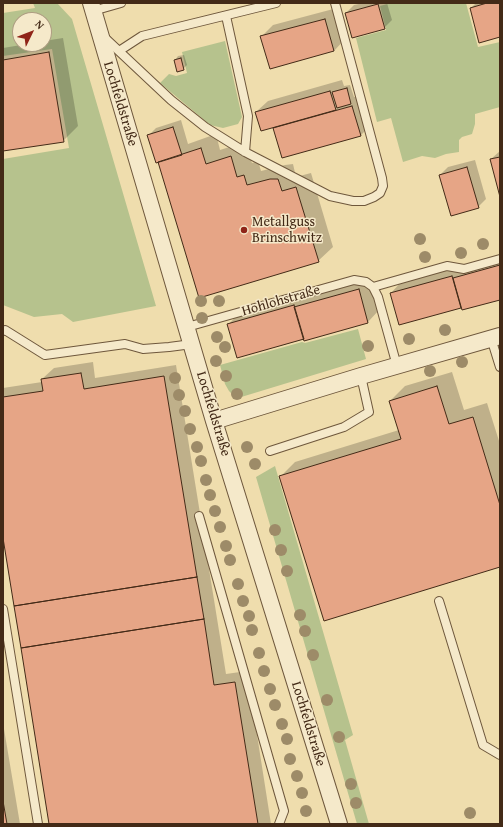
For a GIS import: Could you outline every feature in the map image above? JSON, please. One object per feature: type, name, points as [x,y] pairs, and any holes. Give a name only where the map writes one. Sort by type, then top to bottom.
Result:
[{"type":"street","name":"Lochfeldstraße","points":[[92,7],[214,421],[339,824]]},
{"type":"street","points":[[214,421],[496,337]]},
{"type":"lane","points":[[92,7],[121,3]]},
{"type":"lane","points":[[119,51],[142,36],[276,3]]},
{"type":"lane","points":[[100,34],[171,100],[205,127],[245,152],[330,196],[364,201],[374,198],[380,193],[383,186],[382,178],[334,3]]},
{"type":"lane","points":[[226,16],[248,116],[245,152]]},
{"type":"lane","points":[[397,366],[378,297],[373,287],[447,266],[464,269],[500,259]]},
{"type":"lane","name":"Hohlohstraße","points":[[187,327],[354,280],[366,282],[373,287]]},
{"type":"lane","points":[[3,331],[5,330],[45,355],[125,344],[143,349],[192,344]]},
{"type":"lane","points":[[496,337],[500,367]]},
{"type":"lane","points":[[270,451],[344,427],[369,412],[361,376]]},
{"type":"lane","points":[[199,516],[284,811],[279,824]]},
{"type":"lane","points":[[440,601],[483,745],[500,755]]},
{"type":"lane","points":[[3,609],[38,824]]},
{"type":"green space","points":[[33,3],[57,3],[72,19],[156,306],[73,322],[62,314],[34,317],[3,305],[3,159],[69,148],[52,49],[52,12],[12,12],[12,52],[31,52],[3,56],[3,13],[35,8]]},
{"type":"green space","points":[[391,3],[466,3],[478,47],[500,42],[500,107],[475,114],[475,124],[472,134],[462,137],[459,140],[459,152],[446,154],[435,158],[422,156],[403,162],[391,118],[377,122],[356,38],[386,30],[380,6]]},
{"type":"green space","points":[[225,41],[242,117],[238,124],[223,128],[210,125],[160,83],[169,74],[176,76],[187,73],[182,52]]},
{"type":"green space","points":[[358,329],[366,359],[238,398],[229,391],[225,384],[220,365],[302,342],[305,343]]},
{"type":"green space","points":[[275,466],[353,735],[345,740],[369,824],[357,824],[256,477]]},
{"type":"building","points":[[487,3],[500,3],[500,37],[479,43],[470,8]]},
{"type":"building","points":[[378,4],[385,29],[352,38],[345,13]]},
{"type":"building","points":[[325,19],[334,51],[270,69],[260,36]]},
{"type":"building","points":[[49,52],[64,142],[3,151],[3,60]]},
{"type":"building","points":[[181,58],[184,70],[177,72],[174,60]]},
{"type":"building","points":[[347,88],[351,104],[337,108],[332,92]]},
{"type":"building","points":[[330,91],[336,110],[261,131],[255,112]]},
{"type":"building","points":[[352,106],[361,136],[282,158],[273,128]]},
{"type":"building","points":[[173,127],[182,155],[156,163],[147,135]]},
{"type":"building","name":"Metallguss Brinschwitz","points":[[201,148],[206,164],[231,156],[237,177],[244,175],[247,185],[270,179],[278,179],[282,191],[296,187],[319,262],[199,298],[158,162]]},
{"type":"building","points":[[500,157],[500,197],[490,159]]},
{"type":"building","points":[[467,167],[479,208],[451,216],[439,175]]},
{"type":"building","points":[[500,265],[500,300],[462,310],[453,278]]},
{"type":"building","points":[[452,276],[461,308],[399,325],[390,293]]},
{"type":"building","points":[[359,289],[368,323],[304,341],[294,307]]},
{"type":"building","points":[[294,305],[304,339],[237,358],[227,324]]},
{"type":"building","points":[[81,373],[84,389],[164,376],[197,577],[14,606],[3,538],[3,397],[43,391],[41,379]]},
{"type":"building","points":[[437,386],[449,424],[473,417],[500,505],[500,567],[324,621],[279,476],[401,439],[389,401]]},
{"type":"building","points":[[197,577],[204,619],[21,648],[14,606]]},
{"type":"building","points":[[204,619],[214,685],[235,682],[258,824],[49,824],[21,648]]},
{"type":"building","points":[[3,801],[7,824],[3,824]]},
{"type":"place","name":"Metallguss Brinschwitz","points":[[244,230]]}]
